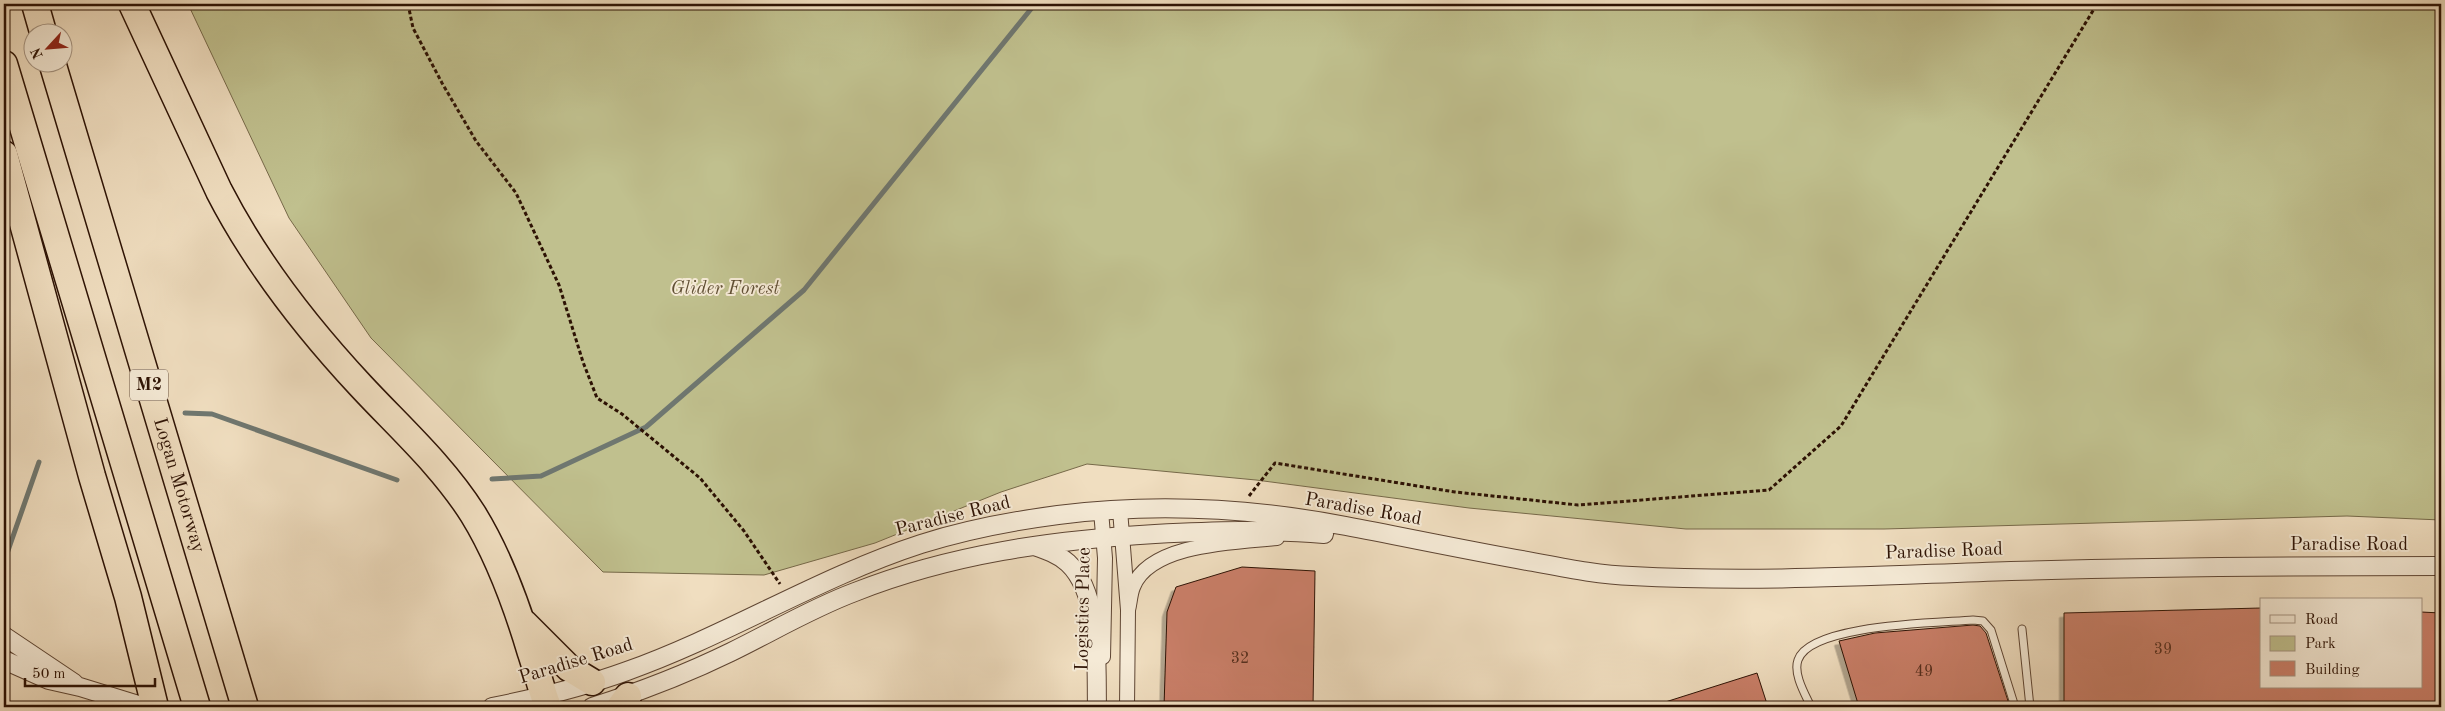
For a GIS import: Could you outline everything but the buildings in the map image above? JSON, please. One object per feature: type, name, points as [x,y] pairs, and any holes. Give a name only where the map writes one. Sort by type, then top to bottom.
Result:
[{"type":"highway","points":[[35,4],[40,22]]},
{"type":"highway","points":[[132,4],[198,149],[246,239],[293,308],[360,385],[440,468],[473,514],[491,547],[520,619],[546,702]]},
{"type":"highway","name":"M2","points":[[4,64],[197,707]]},
{"type":"highway","name":"Logan Motorway","points":[[55,72],[245,707]]},
{"type":"highway","points":[[4,154],[92,476],[128,597],[155,707]]},
{"type":"highway","points":[[520,619],[569,668],[592,695]]},
{"type":"street","name":"Paradise Road","points":[[592,695],[663,656],[836,576],[924,543],[1002,524],[1101,511],[1169,508],[1236,512],[1341,525],[1450,548],[1567,569],[1618,575],[1689,578],[1779,578],[2202,567],[2441,566]]},
{"type":"street","name":"Logistics Place","points":[[1120,510],[1128,610],[1128,707]]},
{"type":"street","name":"Logistics Place","points":[[1098,707],[1104,633],[1104,537],[1101,511]]},
{"type":"street","name":"Paradise Road","points":[[492,707],[592,695],[624,701],[730,653],[854,592],[922,569],[1032,545],[1104,537],[1257,530],[1317,533],[1450,548]]},
{"type":"street","points":[[1128,610],[1133,586],[1142,573],[1156,563],[1185,550],[1208,545],[1317,533]]},
{"type":"street","points":[[1032,545],[1053,553],[1068,563],[1079,577],[1092,612],[1096,635],[1098,707]]},
{"type":"street","points":[[4,636],[56,669],[80,687]]},
{"type":"street","points":[[4,660],[49,680],[80,687],[145,707]]},
{"type":"lane","points":[[1811,707],[1797,672],[1798,660],[1808,646],[1818,640],[1848,631],[1973,620],[1983,621],[1991,630],[2015,707]]},
{"type":"lane","points":[[2022,629],[2030,707]]},
{"type":"lane","name":"Logistics Place","points":[[1123,707],[1128,676]]},
{"type":"path","points":[[408,4],[413,28],[442,83],[476,141],[520,202],[559,285],[583,362],[597,398],[622,414],[700,478],[744,531],[789,598]]},
{"type":"path","points":[[1236,512],[1275,463],[1455,492],[1578,505],[1769,490],[1841,426],[2097,4]]},
{"type":"green space","name":"Glider Forest","points":[[188,4],[2441,4],[2441,520],[2347,516],[1884,529],[1686,529],[1469,508],[1256,480],[1087,464],[1001,492],[875,543],[764,575],[603,572],[371,338],[289,218]]},
{"type":"waterway","points":[[492,479],[541,476],[646,427],[804,290],[1035,4]]},
{"type":"waterway","points":[[185,413],[212,414],[397,480]]},
{"type":"waterway","points":[[4,562],[39,462]]}]
